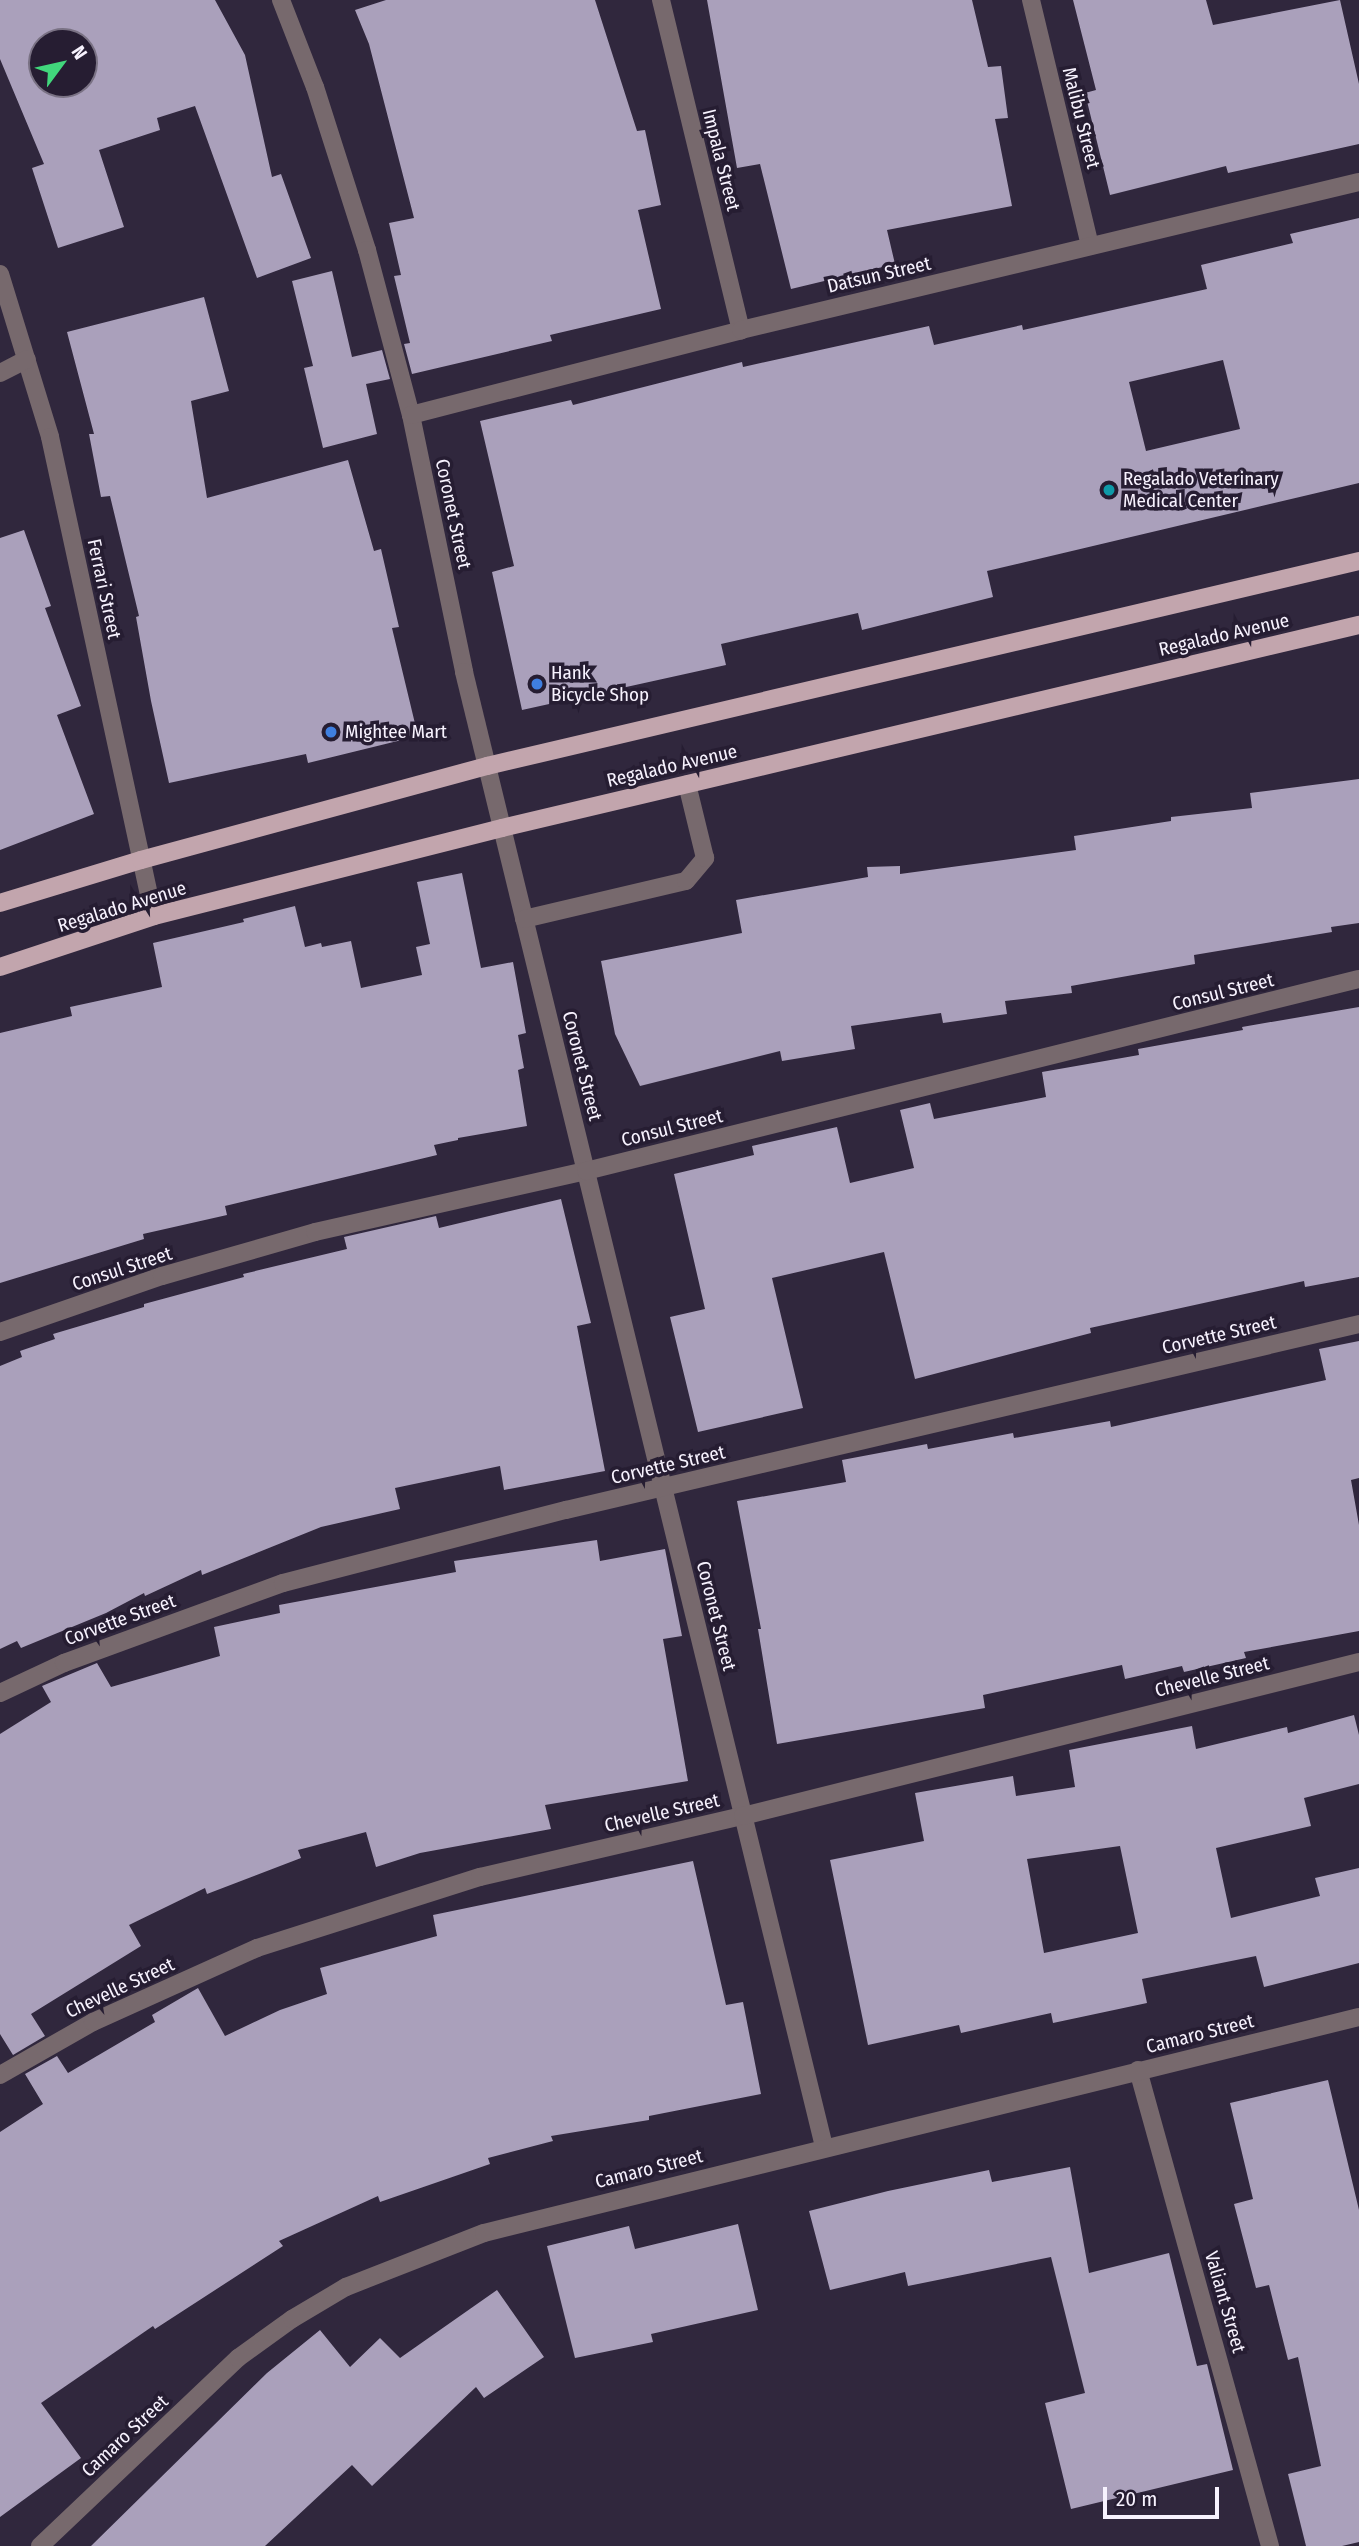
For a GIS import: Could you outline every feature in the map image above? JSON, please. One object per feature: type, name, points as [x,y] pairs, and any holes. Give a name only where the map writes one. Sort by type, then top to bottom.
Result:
[{"type":"main road","name":"Regalado Avenue","points":[[0,903],[141,860],[487,766],[1359,561]]},
{"type":"main road","name":"Regalado Avenue","points":[[0,967],[154,916],[502,828],[1359,625]]},
{"type":"street","name":"Coronet Street","points":[[281,0],[315,88],[367,250],[411,415],[487,766],[824,2147]]},
{"type":"street","name":"Impala Street","points":[[661,0],[741,330]]},
{"type":"street","name":"Malibu Street","points":[[1031,0],[1090,246]]},
{"type":"street","name":"Datsun Street","points":[[411,415],[741,330],[1359,182]]},
{"type":"street","name":"Ferrari Street","points":[[0,274],[53,450],[154,916]]},
{"type":"street","points":[[0,373],[27,359]]},
{"type":"street","points":[[524,919],[686,881],[705,858],[687,784]]},
{"type":"street","name":"Consul Street","points":[[0,1332],[162,1276],[315,1232],[586,1171],[1359,979]]},
{"type":"street","name":"Corvette Street","points":[[0,1693],[64,1663],[283,1583],[663,1487],[1359,1324]]},
{"type":"street","name":"Chevelle Street","points":[[0,2075],[93,2022],[257,1948],[480,1877],[743,1816],[1359,1662]]},
{"type":"street","name":"Camaro Street","points":[[40,2546],[238,2358],[292,2319],[346,2287],[484,2233],[1359,2017]]},
{"type":"street","name":"Valiant Street","points":[[1138,2070],[1270,2546]]},
{"type":"building","points":[[0,0],[215,0],[245,55],[272,177],[281,174],[311,258],[257,278],[195,106],[157,118],[160,130],[99,150],[124,227],[58,248],[32,168],[44,164],[0,59]]},
{"type":"building","points":[[386,0],[595,0],[637,131],[645,130],[661,205],[638,210],[661,309],[550,335],[552,341],[412,374],[404,344],[410,343],[394,276],[401,275],[389,223],[414,218],[369,44],[355,10]]},
{"type":"building","points":[[707,0],[972,0],[988,67],[1001,66],[1008,118],[995,119],[1012,206],[887,230],[895,264],[791,289],[760,164],[737,168]]},
{"type":"building","points":[[1073,0],[1206,0],[1213,25],[1340,0],[1359,84],[1359,144],[1228,173],[1226,166],[1110,195],[1085,93],[1096,90]]},
{"type":"building","points":[[1359,218],[1359,483],[987,571],[993,597],[862,630],[858,613],[721,644],[726,665],[522,710],[492,572],[514,566],[480,421],[571,400],[573,405],[742,362],[743,367],[929,326],[934,345],[1022,325],[1023,330],[1207,289],[1201,265],[1293,243],[1290,234]],"holes":[[[1223,360],[1240,429],[1146,451],[1129,382]]]},
{"type":"building","points":[[332,271],[352,357],[382,350],[390,379],[366,384],[377,434],[323,448],[304,368],[313,366],[292,281]]},
{"type":"building","points":[[204,297],[229,391],[191,401],[207,498],[348,460],[374,551],[381,549],[399,627],[392,628],[418,736],[308,763],[306,754],[169,783],[151,701],[136,617],[139,616],[110,496],[101,497],[89,434],[94,434],[67,332]]},
{"type":"building","points":[[24,530],[51,606],[45,608],[81,706],[57,715],[94,814],[0,850],[0,538]]},
{"type":"building","points":[[1359,779],[1359,923],[1331,927],[1332,932],[1194,955],[1195,964],[1071,986],[1072,993],[1005,1001],[1007,1014],[943,1023],[941,1013],[851,1026],[855,1049],[782,1061],[780,1051],[640,1086],[615,1034],[601,961],[742,933],[736,900],[868,877],[867,867],[900,866],[900,874],[1076,850],[1074,836],[1171,821],[1171,817],[1252,808],[1250,793]]},
{"type":"building","points":[[462,873],[481,968],[513,962],[526,1033],[518,1035],[524,1068],[518,1070],[527,1126],[458,1138],[434,1145],[437,1155],[225,1206],[227,1215],[143,1234],[144,1239],[0,1283],[0,1033],[72,1016],[70,1007],[162,987],[153,943],[244,922],[243,919],[295,906],[305,947],[321,943],[322,947],[351,941],[361,988],[422,975],[416,947],[430,944],[417,882]]},
{"type":"building","points":[[1359,1007],[1359,1277],[1305,1287],[1304,1281],[1090,1328],[1091,1333],[915,1379],[884,1252],[772,1278],[803,1408],[698,1432],[670,1317],[705,1309],[674,1174],[754,1155],[752,1146],[837,1127],[850,1183],[914,1168],[900,1110],[930,1103],[934,1119],[1046,1097],[1042,1072],[1139,1055],[1138,1049],[1243,1030],[1242,1027]]},
{"type":"building","points":[[561,1199],[591,1323],[577,1326],[605,1471],[504,1490],[500,1466],[395,1488],[400,1509],[321,1527],[202,1575],[201,1570],[21,1648],[17,1641],[0,1649],[0,1366],[22,1357],[20,1351],[55,1339],[53,1334],[144,1307],[144,1304],[244,1277],[243,1274],[347,1249],[344,1237],[436,1216],[439,1228]]},
{"type":"building","points":[[1359,1341],[1359,1478],[1351,1480],[1359,1525],[1359,1631],[1244,1652],[1246,1658],[1184,1672],[1182,1666],[1125,1679],[1122,1665],[983,1695],[985,1708],[777,1744],[758,1629],[761,1629],[737,1501],[846,1482],[842,1460],[927,1444],[928,1449],[1013,1433],[1014,1438],[1110,1421],[1111,1427],[1326,1380],[1319,1349]]},
{"type":"building","points":[[597,1540],[600,1561],[665,1549],[682,1636],[663,1639],[688,1781],[545,1805],[551,1829],[420,1853],[376,1867],[366,1832],[298,1850],[301,1858],[207,1894],[205,1888],[129,1925],[141,1946],[31,2014],[45,2036],[13,2055],[0,2034],[0,1734],[51,1702],[42,1686],[97,1663],[111,1687],[220,1656],[214,1627],[280,1613],[279,1605],[456,1572],[454,1561]]},
{"type":"building","points":[[1354,1715],[1359,1735],[1359,1784],[1304,1798],[1311,1826],[1216,1848],[1231,1918],[1320,1896],[1315,1878],[1359,1868],[1359,1963],[1264,1987],[1256,1956],[1142,1979],[1147,2003],[1053,2023],[1051,2013],[961,2033],[959,2025],[868,2045],[830,1860],[924,1841],[915,1793],[1013,1776],[1016,1796],[1075,1787],[1069,1750],[1192,1726],[1196,1749],[1287,1727],[1288,1733]],"holes":[[[1120,1846],[1138,1933],[1044,1953],[1027,1859]]]},
{"type":"building","points":[[693,1861],[726,2005],[743,2002],[761,2094],[649,2116],[649,2120],[551,2136],[553,2141],[488,2158],[490,2164],[380,2202],[378,2196],[279,2241],[283,2246],[155,2329],[153,2326],[41,2403],[81,2458],[0,2517],[0,2132],[43,2104],[25,2074],[57,2056],[68,2073],[155,2022],[152,2015],[198,1988],[225,2036],[280,2010],[327,1994],[320,1968],[437,1936],[433,1915]]},
{"type":"building","points":[[1328,2080],[1359,2210],[1359,2542],[1342,2546],[1306,2546],[1288,2474],[1321,2466],[1298,2357],[1288,2360],[1269,2285],[1256,2288],[1234,2204],[1253,2199],[1230,2103]]},
{"type":"building","points":[[1070,2167],[1089,2273],[1169,2253],[1197,2366],[1207,2364],[1233,2470],[1071,2509],[1045,2403],[1085,2393],[1051,2257],[908,2286],[905,2272],[830,2290],[809,2211],[989,2170],[992,2182]]},
{"type":"building","points":[[738,2224],[758,2310],[651,2334],[653,2342],[575,2358],[547,2246],[629,2226],[635,2249]]},
{"type":"building","points":[[497,2290],[544,2357],[484,2398],[476,2387],[372,2486],[352,2465],[265,2546],[91,2546],[267,2373],[320,2330],[350,2367],[380,2338],[400,2358]]},
{"type":"place","name":"Regalado Veterinary Medical Center","points":[[1109,490]]},
{"type":"place","name":"Hank Bicycle Shop","points":[[537,684]]},
{"type":"place","name":"Mightee Mart","points":[[331,732]]}]
